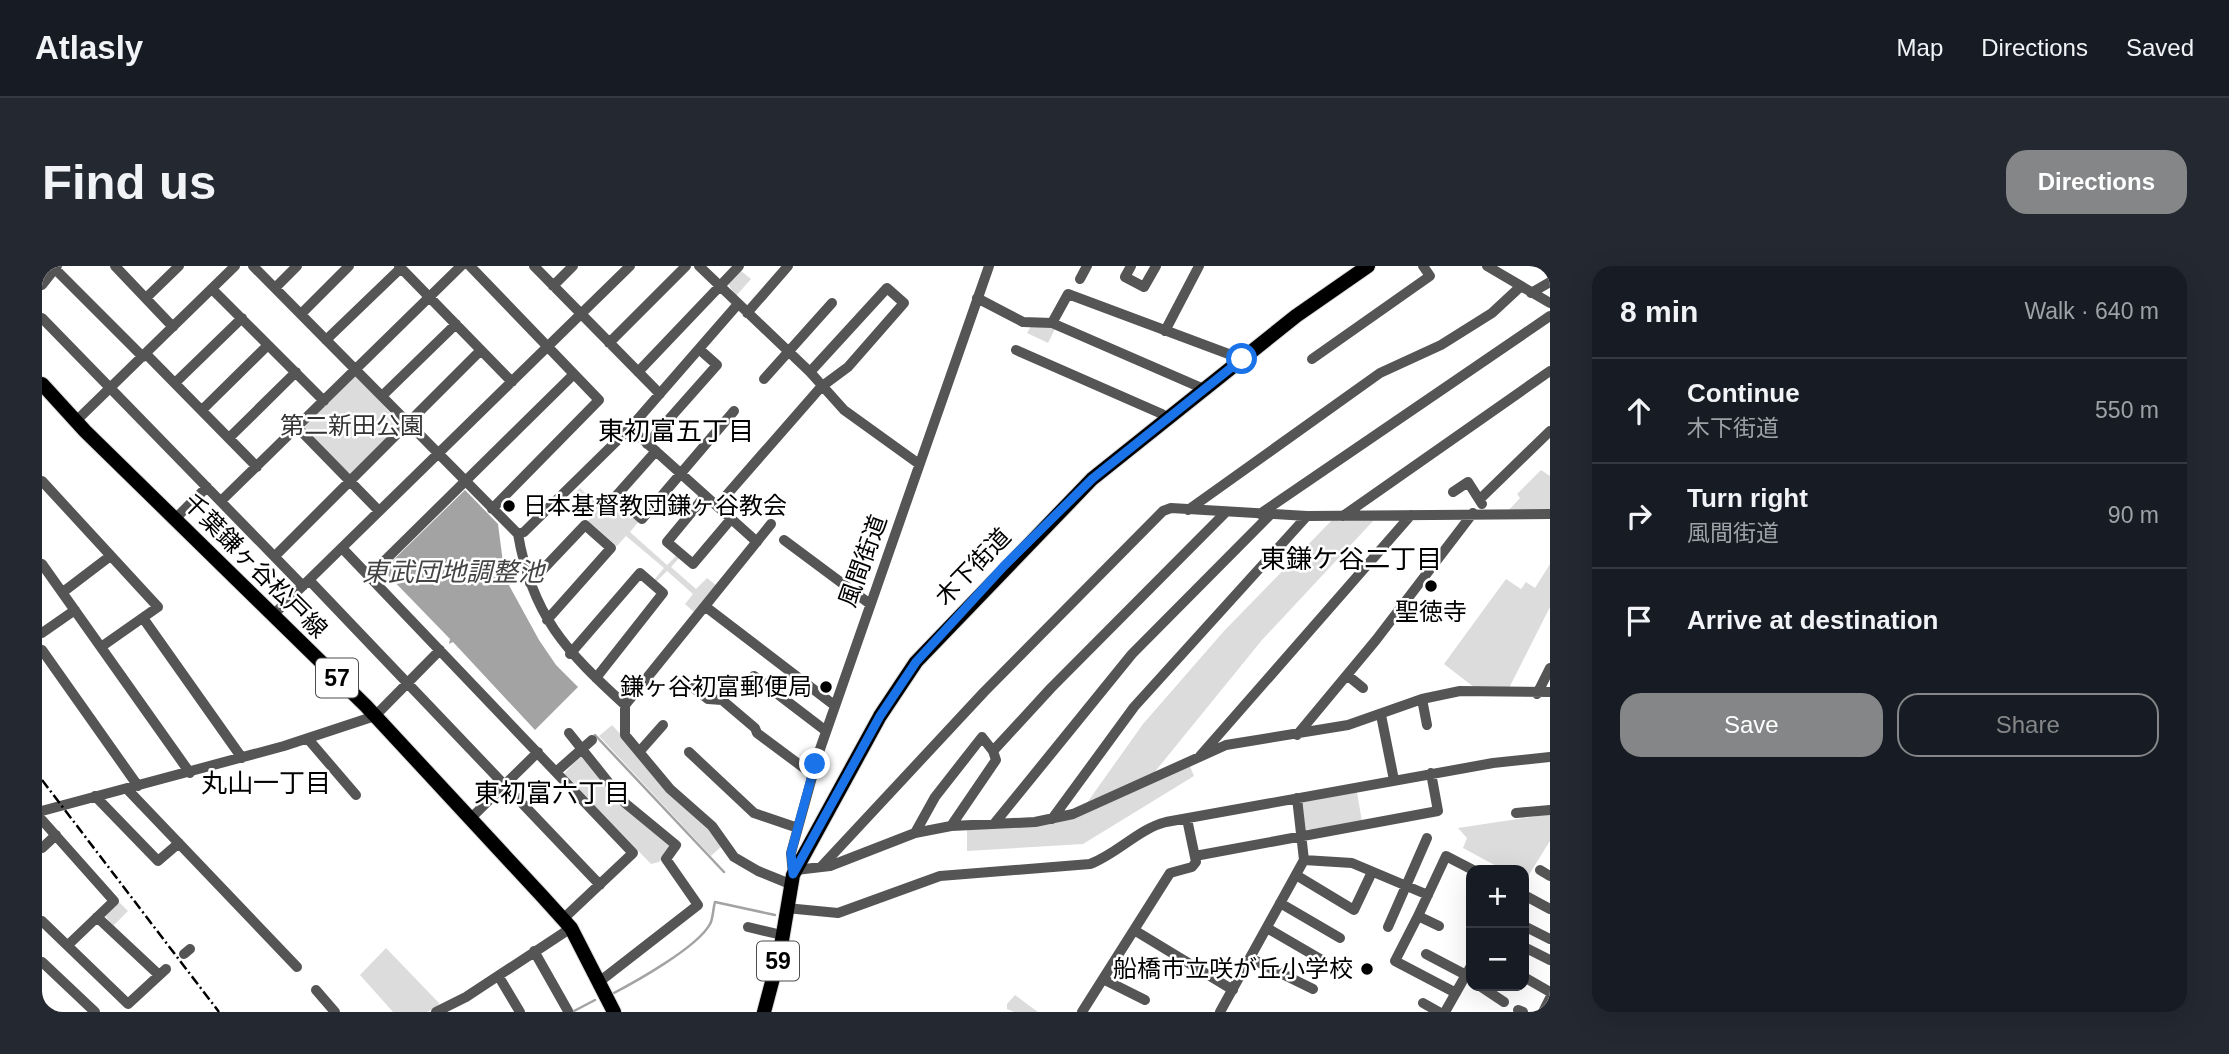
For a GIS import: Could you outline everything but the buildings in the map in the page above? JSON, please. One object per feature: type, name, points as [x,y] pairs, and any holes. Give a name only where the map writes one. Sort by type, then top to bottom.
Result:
[{"type":"main road","name":"木下街道","points":[[764,1012],[793,876],[890,699],[916,662],[1072,499],[1203,389],[1367,266]]},
{"type":"main road","name":"千葉鎌ヶ谷松戸線","points":[[42,384],[76,421],[375,716],[567,924],[614,1012]]},
{"type":"street","points":[[116,266],[173,327]]},
{"type":"street","points":[[146,299],[179,266]]},
{"type":"street","points":[[76,421],[236,266]]},
{"type":"street","points":[[253,266],[518,534],[524,570],[547,620],[570,654],[625,705]]},
{"type":"street","points":[[275,288],[297,266]]},
{"type":"street","points":[[301,314],[349,266]]},
{"type":"street","points":[[222,501],[461,266]]},
{"type":"street","points":[[470,266],[599,400],[492,509]]},
{"type":"street","points":[[534,266],[660,394]]},
{"type":"street","points":[[553,286],[573,266]]},
{"type":"street","points":[[273,615],[631,266]]},
{"type":"street","points":[[610,343],[686,266]]},
{"type":"street","points":[[699,266],[854,418],[919,464]]},
{"type":"street","points":[[638,372],[739,266]]},
{"type":"street","points":[[747,313],[788,266]]},
{"type":"street","name":"風間街道","points":[[793,876],[791,853],[834,705],[989,266]]},
{"type":"street","points":[[1080,279],[1087,266]]},
{"type":"street","points":[[1131,266],[1125,277],[1144,287],[1156,266]]},
{"type":"street","points":[[1165,331],[1199,266]]},
{"type":"street","points":[[1312,359],[1430,276],[1423,266]]},
{"type":"street","points":[[1487,266],[1550,303]]},
{"type":"street","points":[[42,285],[56,267],[144,356],[176,382],[257,467]]},
{"type":"street","points":[[326,340],[400,267],[512,382]]},
{"type":"street","points":[[1531,293],[1550,282]]},
{"type":"street","points":[[1188,510],[1380,373],[1441,345],[1482,320],[1520,287]]},
{"type":"street","points":[[717,506],[821,387],[848,367],[904,303],[887,288],[810,372]]},
{"type":"street","points":[[212,289],[324,401]]},
{"type":"street","points":[[1052,323],[1068,294],[1242,359]]},
{"type":"street","points":[[977,298],[1023,322],[1052,323],[1203,389]]},
{"type":"street","points":[[764,379],[832,303]]},
{"type":"street","points":[[518,534],[524,532],[630,428],[738,304]]},
{"type":"street","points":[[995,824],[1132,653],[1265,515],[1550,316]]},
{"type":"street","points":[[42,318],[275,556],[408,683],[506,783],[600,885]]},
{"type":"street","points":[[176,382],[242,318]]},
{"type":"street","points":[[382,396],[456,324]]},
{"type":"street","points":[[203,409],[268,345]]},
{"type":"street","points":[[647,443],[717,365],[699,349]]},
{"type":"street","points":[[275,556],[481,350]]},
{"type":"street","points":[[1016,350],[1162,414],[1165,420]]},
{"type":"street","points":[[1343,516],[1550,370]]},
{"type":"street","points":[[230,437],[296,372]]},
{"type":"street","points":[[369,576],[575,374]]},
{"type":"street","points":[[656,452],[616,496],[642,519],[734,411]]},
{"type":"street","points":[[297,427],[379,511]]},
{"type":"street","points":[[630,428],[757,542]]},
{"type":"street","points":[[1297,735],[1478,514],[1480,499],[1550,431]]},
{"type":"street","points":[[42,481],[109,557],[158,607],[101,647]]},
{"type":"street","points":[[1453,492],[1468,482],[1480,499]]},
{"type":"street","points":[[176,519],[207,487]]},
{"type":"street","points":[[705,496],[667,542],[693,564],[731,519]]},
{"type":"street","points":[[821,867],[985,692],[1163,511],[1307,516],[1550,514]]},
{"type":"street","points":[[993,751],[1051,688],[1225,513]]},
{"type":"street","points":[[1200,756],[1411,515]]},
{"type":"street","points":[[1052,820],[1134,708],[1307,516]]},
{"type":"street","points":[[771,524],[625,705],[625,735],[679,799],[712,826],[734,857],[758,872],[793,876],[871,852],[915,833],[951,826],[1052,820],[1129,791],[1226,745],[1297,735],[1381,715],[1422,699],[1460,691],[1538,694],[1550,692]]},
{"type":"street","points":[[530,583],[584,525],[611,548],[547,620]]},
{"type":"street","points":[[784,540],[870,604]]},
{"type":"street","points":[[342,548],[633,853],[600,885],[567,924],[534,951],[457,1008],[436,1012]]},
{"type":"street","points":[[63,592],[109,557]]},
{"type":"street","points":[[42,564],[190,772]]},
{"type":"street","points":[[570,654],[640,573],[663,593],[596,678]]},
{"type":"street","points":[[706,607],[834,705]]},
{"type":"street","points":[[42,633],[75,610]]},
{"type":"street","points":[[143,618],[242,758]]},
{"type":"street","points":[[42,650],[133,787],[179,843],[297,967]]},
{"type":"street","points":[[42,811],[242,758],[375,716],[440,650]]},
{"type":"street","points":[[1538,694],[1550,668]]},
{"type":"street","points":[[1347,675],[1363,688]]},
{"type":"street","points":[[754,676],[826,731]]},
{"type":"street","points":[[691,686],[708,699],[722,701],[757,733],[812,774]]},
{"type":"street","points":[[1422,699],[1427,725]]},
{"type":"street","points":[[1381,715],[1394,780]]},
{"type":"street","points":[[640,751],[663,725]]},
{"type":"street","points":[[569,733],[625,803],[676,845],[666,859],[698,905],[604,991]]},
{"type":"street","points":[[915,833],[935,797],[982,737],[993,751],[996,760],[951,826]]},
{"type":"street","points":[[308,739],[356,795]]},
{"type":"street","points":[[557,771],[592,740]]},
{"type":"street","points":[[470,819],[538,752]]},
{"type":"street","points":[[689,752],[754,813],[798,828]]},
{"type":"street","points":[[786,908],[838,913],[940,876],[1090,864],[1104,859],[1150,828],[1186,818],[1431,773],[1550,757]]},
{"type":"street","points":[[1195,856],[1438,811],[1431,773]]},
{"type":"street","points":[[95,796],[158,861],[179,843]]},
{"type":"street","points":[[1220,1012],[1304,860],[1297,798]]},
{"type":"street","points":[[1516,814],[1550,810]]},
{"type":"street","points":[[1082,1012],[1170,873],[1192,867],[1196,862],[1186,818]]},
{"type":"street","points":[[42,820],[114,901],[68,946]]},
{"type":"street","points":[[42,848],[56,835]]},
{"type":"street","points":[[1388,927],[1427,838]]},
{"type":"street","points":[[1456,993],[1395,961],[1446,856],[1466,866]]},
{"type":"street","points":[[1304,860],[1344,862],[1428,895]]},
{"type":"street","points":[[1296,875],[1354,910],[1372,872]]},
{"type":"street","points":[[1529,898],[1550,909]]},
{"type":"street","points":[[1280,903],[1340,938]]},
{"type":"street","points":[[1418,916],[1439,926]]},
{"type":"street","points":[[42,921],[128,1004],[162,972],[97,917]]},
{"type":"street","points":[[748,927],[782,935]]},
{"type":"street","points":[[1267,928],[1322,960]]},
{"type":"street","points":[[1528,928],[1550,939]]},
{"type":"street","points":[[1134,930],[1233,990]]},
{"type":"street","points":[[1529,950],[1550,960]]},
{"type":"street","points":[[534,951],[568,1011]]},
{"type":"street","points":[[1426,954],[1466,973]]},
{"type":"street","points":[[1250,958],[1313,989]]},
{"type":"street","points":[[42,962],[95,1012]]},
{"type":"street","points":[[499,976],[520,1012]]},
{"type":"street","points":[[1445,1010],[1466,978]]},
{"type":"street","points":[[1103,979],[1145,1000]]},
{"type":"street","points":[[1529,981],[1550,992]]},
{"type":"street","points":[[316,990],[335,1012]]},
{"type":"street","points":[[1488,991],[1504,1002]]},
{"type":"street","points":[[1543,1012],[1550,998]]},
{"type":"street","points":[[1423,1003],[1460,1012]]},
{"type":"green space","points":[[741,271],[751,279],[736,296],[728,284]]},
{"type":"green space","points":[[1031,326],[1055,329],[1048,343],[1027,333]]},
{"type":"green space","name":"第二新田公園","points":[[357,376],[402,426],[352,474],[347,474],[305,427],[306,421]]},
{"type":"green space","points":[[1541,470],[1550,476],[1550,510],[1508,511],[1520,498],[1517,494]]},
{"type":"green space","points":[[580,488],[600,507],[610,496],[639,521],[630,532],[667,565],[677,555],[680,557],[671,567],[696,589],[707,578],[716,585],[694,612],[685,604],[693,594],[667,571],[656,582],[654,580],[664,568],[626,536],[617,546],[588,521],[596,511],[576,492]]},
{"type":"green space","points":[[1333,519],[1374,520],[1262,640],[1149,779],[1084,807],[1143,724],[1224,631]]},
{"type":"green space","points":[[1550,564],[1550,607],[1508,690],[1475,688],[1444,664],[1506,579],[1521,589],[1526,582],[1535,588]]},
{"type":"green space","points":[[612,725],[723,845],[711,856],[599,736]]},
{"type":"green space","points":[[579,757],[583,757],[671,847],[659,862],[651,864],[564,774]]},
{"type":"green space","points":[[1189,764],[1194,776],[1083,844],[967,851],[967,828],[1038,824]]},
{"type":"green space","points":[[1357,792],[1362,822],[1305,830],[1300,804],[1303,801]]},
{"type":"green space","points":[[1550,814],[1550,841],[1529,875],[1529,865],[1495,865],[1463,848],[1467,838],[1458,828]]},
{"type":"green space","points":[[118,901],[128,911],[113,926],[104,914]]},
{"type":"green space","points":[[386,948],[439,1003],[438,1007],[427,1012],[393,1012],[360,975]]},
{"type":"green space","points":[[1015,995],[1038,1012],[1014,1012],[1007,1009],[1007,1004]]},
{"type":"water","name":"東武団地調整池","points":[[465,490],[498,524],[505,578],[539,640],[556,665],[578,687],[535,730],[453,642],[449,644],[450,639],[383,570]]},
{"type":"waterway","points":[[595,735],[724,872]]},
{"type":"waterway","points":[[612,994],[693,943],[710,924],[715,902],[775,915]]},
{"type":"waterway","points":[[572,1012],[595,1000]]},
{"type":"railway","points":[[42,780],[219,1012]]},
{"type":"place","name":"日本基督教団鎌ヶ谷教会","points":[[509,506]]},
{"type":"place","name":"聖徳寺","points":[[1431,586]]},
{"type":"place","name":"鎌ヶ谷初富郵便局","points":[[826,687]]},
{"type":"place","name":"船橋市立咲が丘小学校","points":[[1367,969]]},
{"type":"district","name":"東初富五丁目","points":[[676,431]]},
{"type":"district","name":"東鎌ケ谷二丁目","points":[[1351,559]]},
{"type":"district","name":"丸山一丁目","points":[[266,783]]},
{"type":"district","name":"東初富六丁目","points":[[552,793]]},
{"type":"route","points":[[815,764],[791,853],[793,874],[895,690],[935,640],[1004,566],[1092,479],[1242,359]]}]
